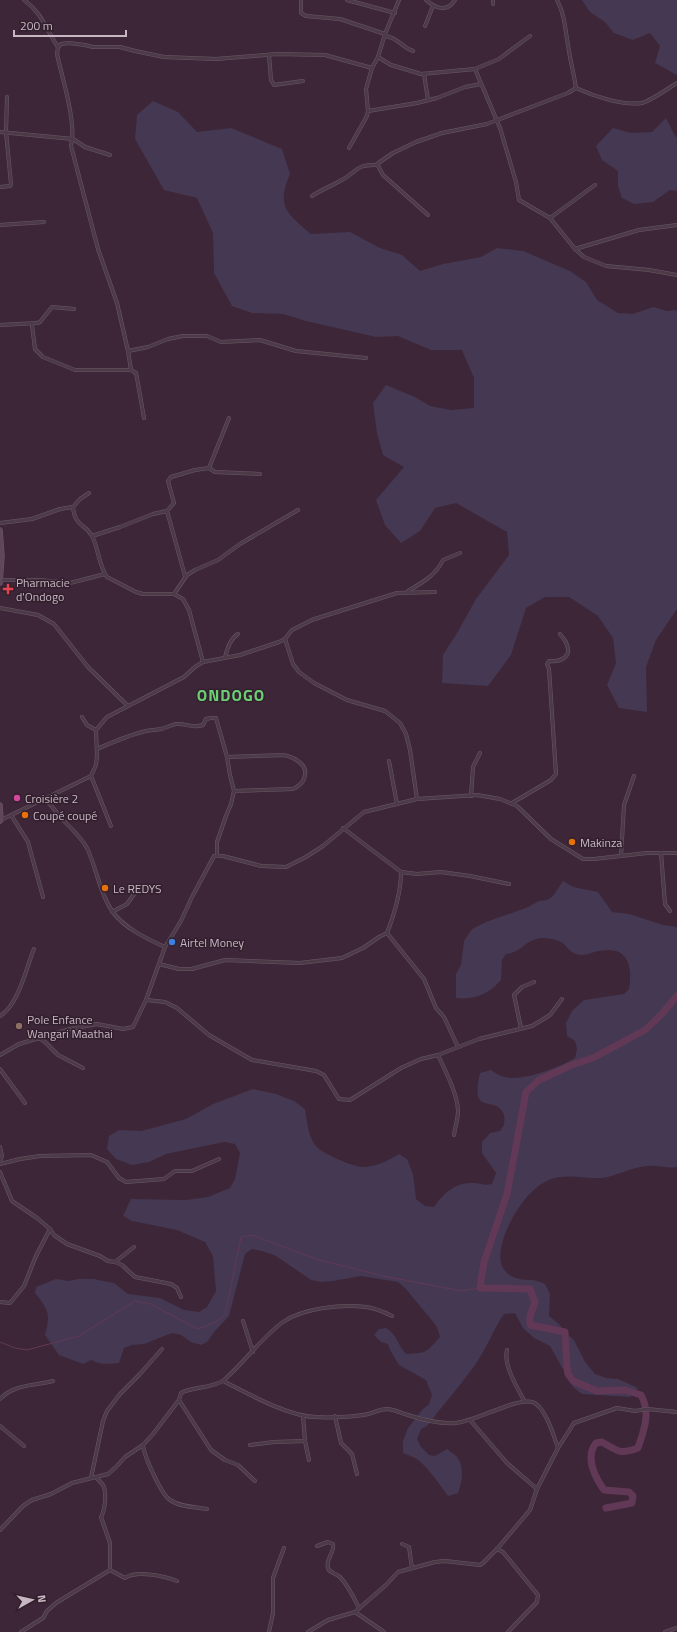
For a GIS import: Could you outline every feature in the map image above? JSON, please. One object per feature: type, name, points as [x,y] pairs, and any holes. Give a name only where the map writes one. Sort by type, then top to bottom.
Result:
[{"type":"street","points":[[24,0],[35,8],[42,17],[48,32],[58,47],[57,54],[71,116],[73,139],[71,146],[98,249],[112,288],[128,351],[131,370]]},
{"type":"street","points":[[301,0],[301,13],[306,16],[340,19],[395,38],[405,48],[413,51]]},
{"type":"street","points":[[347,0],[395,13]]},
{"type":"street","points":[[349,148],[368,111],[366,89],[372,68],[378,57],[385,34],[395,13],[399,0]]},
{"type":"street","points":[[426,0],[433,6],[440,8],[447,7],[454,3],[455,0]]},
{"type":"street","points":[[557,0],[562,10],[565,22],[576,88]]},
{"type":"street","points":[[425,26],[433,6]]},
{"type":"street","points":[[378,57],[391,65],[424,74],[475,69],[499,59],[530,36]]},
{"type":"street","points":[[58,47],[61,44],[85,45],[92,47],[120,47],[164,57],[216,60],[269,55],[325,55],[372,68]]},
{"type":"street","points":[[269,55],[274,85],[303,81]]},
{"type":"street","points":[[475,69],[497,120],[520,200],[550,218],[575,249],[584,257],[606,266],[649,270],[677,275]]},
{"type":"street","points":[[424,74],[428,100]]},
{"type":"street","points":[[576,88],[595,95],[630,104],[643,102],[677,83]]},
{"type":"street","points":[[368,111],[428,100],[465,87],[481,84]]},
{"type":"street","points":[[312,196],[331,184],[340,181],[356,169],[367,165],[377,165],[393,153],[416,142],[442,133],[474,128],[568,93],[576,88]]},
{"type":"street","points":[[0,187],[10,186],[11,184],[6,132],[7,96]]},
{"type":"street","points":[[0,132],[73,139],[85,147],[110,156]]},
{"type":"street","points":[[377,165],[383,175],[428,215]]},
{"type":"street","points":[[550,218],[595,185]]},
{"type":"street","points":[[0,225],[44,222]]},
{"type":"street","points":[[575,249],[639,230],[677,225]]},
{"type":"street","points":[[0,326],[32,325],[40,322],[52,307],[74,309]]},
{"type":"street","points":[[32,325],[35,349],[47,359],[76,370],[131,370],[136,373],[144,418]]},
{"type":"street","points":[[128,351],[148,347],[168,339],[183,336],[207,336],[221,342],[260,340],[296,351],[366,358]]},
{"type":"street","points":[[209,468],[228,418]]},
{"type":"street","points":[[92,536],[153,514],[167,511],[174,503],[168,481],[170,479],[195,470],[209,468],[216,472],[260,474]]},
{"type":"street","points":[[0,523],[32,519],[60,509],[73,507],[80,499],[90,493]]},
{"type":"street","points":[[73,507],[74,516],[77,523],[86,529],[92,536],[105,574],[118,583],[142,594],[174,594],[183,599],[189,610],[203,662]]},
{"type":"street","points":[[174,594],[186,576],[195,570],[218,560],[240,544],[298,510]]},
{"type":"street","points":[[167,511],[186,576]]},
{"type":"street","points":[[0,530],[2,556],[0,584]]},
{"type":"street","points":[[406,592],[424,582],[439,569],[444,560],[460,554]]},
{"type":"street","points":[[0,580],[33,580],[70,584],[105,574]]},
{"type":"street","points":[[0,805],[1,820],[91,776],[96,765],[96,730],[107,717],[184,676],[203,662],[257,651],[285,639],[292,630],[312,620],[387,595],[406,592],[435,592]]},
{"type":"street","points":[[0,608],[38,615],[54,624],[88,667],[128,706]]},
{"type":"street","points":[[225,658],[230,642],[233,637],[238,634]]},
{"type":"street","points":[[512,803],[551,780],[556,774],[549,669],[547,664],[549,661],[557,662],[564,659],[568,654],[567,645],[560,634]]},
{"type":"street","points":[[285,639],[293,664],[299,672],[314,683],[347,700],[385,711],[400,723],[406,734],[410,750],[417,799]]},
{"type":"street","points":[[82,717],[87,725],[96,730]]},
{"type":"street","points":[[97,749],[139,733],[161,729],[175,724],[197,727],[203,725],[206,719],[216,718],[228,757],[234,791],[231,804],[218,839],[216,849],[217,856]]},
{"type":"street","points":[[471,796],[473,767],[480,753]]},
{"type":"street","points":[[228,757],[284,755],[292,757],[302,763],[305,769],[305,777],[298,788],[234,791]]},
{"type":"street","points":[[389,761],[398,804]]},
{"type":"street","points":[[91,776],[111,826]]},
{"type":"street","points":[[621,856],[624,805],[634,776]]},
{"type":"street","points":[[0,1055],[15,1046],[70,1029],[97,1024],[117,1028],[131,1028],[135,1024],[146,1000],[165,947],[181,921],[212,858],[217,856],[261,866],[286,867],[318,850],[364,812],[417,799],[487,796],[512,803],[522,810],[551,839],[580,858],[589,860],[661,853],[677,854]]},
{"type":"street","points":[[44,800],[48,802],[84,844],[93,864],[103,896],[112,912],[144,937],[165,947]]},
{"type":"street","points":[[11,815],[28,842],[43,897]]},
{"type":"street","points":[[343,828],[400,872],[417,874],[441,872],[509,884]]},
{"type":"street","points":[[661,853],[665,904],[670,911]]},
{"type":"street","points":[[159,964],[179,969],[192,969],[224,960],[295,963],[342,958],[363,948],[387,933],[398,895],[400,872]]},
{"type":"street","points":[[112,912],[127,904],[137,890]]},
{"type":"street","points":[[387,933],[424,979],[436,1008],[444,1017],[458,1047]]},
{"type":"street","points":[[379,937],[388,937],[394,943]]},
{"type":"street","points":[[0,1016],[5,1013],[21,987],[34,949]]},
{"type":"street","points":[[521,1028],[514,995],[522,987],[534,982]]},
{"type":"street","points":[[146,1000],[165,1002],[177,1008],[209,1035],[252,1060],[316,1070],[324,1075],[339,1099],[350,1100],[421,1058],[438,1055],[458,1047],[532,1026],[550,1015],[562,999]]},
{"type":"street","points":[[39,1038],[58,1054],[83,1068]]},
{"type":"street","points":[[438,1055],[452,1084],[458,1103],[454,1135]]},
{"type":"street","points":[[0,1069],[25,1103]]},
{"type":"street","points":[[0,1147],[2,1156],[0,1163],[40,1156],[90,1155],[106,1162],[119,1178],[126,1182],[164,1179],[175,1171],[192,1171],[219,1159]]},
{"type":"street","points":[[0,1172],[12,1201],[27,1211],[50,1229],[54,1235],[67,1244],[122,1265],[135,1277],[171,1284],[177,1288],[181,1297]]},
{"type":"street","points":[[0,1302],[10,1303],[24,1286],[36,1256],[50,1229]]},
{"type":"street","points":[[115,1262],[134,1247]]},
{"type":"street","points":[[0,1530],[23,1506],[32,1500],[51,1494],[72,1483],[108,1474],[125,1457],[143,1445],[153,1434],[179,1400],[181,1393],[189,1389],[206,1387],[223,1381],[283,1323],[293,1316],[331,1307],[366,1307],[392,1316]]},
{"type":"street","points":[[243,1322],[252,1352]]},
{"type":"street","points":[[91,1478],[103,1421],[107,1411],[120,1394],[162,1349]]},
{"type":"street","points":[[507,1350],[507,1361],[517,1387],[525,1402]]},
{"type":"street","points":[[0,1399],[15,1388],[53,1381]]},
{"type":"street","points":[[223,1381],[271,1404],[315,1418],[368,1414],[377,1410],[387,1409],[397,1410],[409,1415],[443,1423],[456,1423],[470,1420],[525,1402],[533,1402],[542,1410],[558,1448]]},
{"type":"street","points":[[179,1400],[211,1450],[225,1460],[238,1465],[255,1481]]},
{"type":"street","points":[[308,1632],[328,1620],[356,1612],[398,1572],[435,1562],[445,1561],[480,1565],[483,1563],[530,1510],[537,1489],[558,1448],[574,1423],[617,1408],[635,1411],[647,1409],[677,1412]]},
{"type":"street","points":[[303,1415],[305,1441],[309,1460]]},
{"type":"street","points":[[335,1416],[341,1442],[352,1454],[357,1474]]},
{"type":"street","points":[[470,1420],[507,1463],[537,1489]]},
{"type":"street","points":[[0,1426],[24,1446]]},
{"type":"street","points":[[250,1445],[274,1442],[305,1441]]},
{"type":"street","points":[[143,1445],[155,1478],[169,1500],[176,1503],[206,1509]]},
{"type":"street","points":[[96,1477],[104,1490],[104,1511],[101,1517],[110,1543],[110,1570]]},
{"type":"street","points":[[317,1546],[328,1542],[333,1544],[334,1549],[328,1563],[328,1568],[345,1582],[360,1608]]},
{"type":"street","points":[[402,1544],[409,1546],[412,1568]]},
{"type":"street","points":[[269,1632],[272,1613],[272,1578],[284,1548]]},
{"type":"street","points":[[497,1548],[504,1552],[538,1595],[537,1602],[508,1632]]},
{"type":"street","points":[[110,1570],[125,1578],[136,1575],[149,1575],[168,1577],[177,1581]]},
{"type":"street","points":[[21,1632],[44,1618],[47,1610],[56,1603],[110,1570]]},
{"type":"street","points":[[356,1612],[384,1632]]},
{"type":"street","points":[[665,1632],[677,1628]]},
{"type":"shaded area","points":[[582,0],[677,0],[677,75],[655,63],[660,46],[650,33],[633,40],[614,33],[605,22],[590,12]]},
{"type":"shaded area","points":[[153,101],[178,112],[197,132],[231,128],[282,149],[290,174],[284,194],[286,208],[290,214],[311,234],[350,232],[380,248],[402,255],[420,271],[443,264],[481,257],[497,248],[523,251],[570,271],[586,282],[597,300],[618,313],[633,314],[653,307],[667,311],[677,310],[677,609],[656,640],[646,667],[647,712],[619,708],[607,685],[616,663],[613,638],[598,616],[569,597],[545,597],[526,608],[511,655],[488,686],[442,683],[443,655],[476,599],[509,555],[507,532],[456,503],[435,508],[420,531],[401,543],[385,525],[376,500],[404,467],[383,455],[377,433],[373,403],[386,385],[415,397],[430,406],[451,410],[474,408],[474,378],[462,350],[431,350],[398,336],[376,337],[306,321],[283,314],[252,313],[232,306],[214,273],[213,233],[197,198],[164,190],[135,139],[137,115]]},
{"type":"shaded area","points":[[666,118],[677,138],[677,191],[670,190],[653,202],[634,204],[622,198],[618,186],[618,171],[602,160],[596,146],[613,128],[631,133],[652,132]]},
{"type":"shaded area","points":[[563,881],[573,887],[598,892],[612,912],[629,914],[663,925],[677,927],[677,1167],[641,1167],[602,1178],[570,1176],[550,1179],[533,1191],[512,1218],[504,1237],[500,1257],[503,1268],[512,1276],[519,1279],[534,1280],[545,1284],[550,1294],[549,1316],[574,1340],[585,1362],[595,1374],[606,1378],[618,1379],[638,1388],[630,1397],[582,1394],[573,1387],[550,1346],[534,1338],[523,1328],[515,1313],[504,1314],[475,1365],[427,1426],[421,1429],[417,1439],[421,1447],[429,1455],[435,1456],[447,1449],[460,1461],[462,1480],[458,1493],[448,1496],[424,1465],[415,1458],[403,1453],[403,1441],[408,1428],[422,1410],[429,1404],[432,1395],[426,1380],[399,1365],[388,1344],[381,1342],[374,1335],[379,1329],[386,1328],[393,1333],[406,1354],[423,1352],[429,1349],[440,1337],[437,1327],[430,1318],[405,1288],[398,1282],[361,1276],[321,1282],[311,1280],[276,1256],[252,1249],[245,1254],[229,1316],[207,1342],[201,1345],[191,1342],[181,1335],[172,1333],[144,1344],[132,1345],[124,1348],[119,1363],[108,1364],[94,1362],[91,1360],[83,1364],[59,1355],[45,1335],[48,1317],[43,1303],[35,1293],[36,1287],[56,1279],[69,1281],[78,1279],[94,1279],[114,1283],[128,1294],[160,1298],[184,1310],[199,1312],[207,1307],[216,1291],[213,1256],[205,1242],[177,1230],[132,1221],[123,1216],[131,1199],[186,1200],[208,1197],[230,1188],[235,1179],[240,1153],[235,1144],[224,1142],[166,1154],[149,1162],[132,1165],[116,1159],[107,1149],[109,1136],[119,1130],[141,1131],[186,1119],[213,1104],[253,1089],[276,1094],[294,1101],[305,1109],[309,1132],[315,1145],[323,1152],[337,1159],[362,1167],[381,1163],[399,1154],[407,1159],[413,1174],[416,1199],[425,1206],[434,1207],[450,1189],[461,1184],[492,1184],[496,1173],[482,1153],[482,1142],[490,1133],[500,1131],[504,1125],[504,1115],[500,1109],[481,1101],[478,1096],[480,1073],[491,1070],[505,1077],[512,1078],[531,1076],[575,1058],[577,1049],[575,1041],[567,1036],[566,1023],[572,1011],[584,1000],[624,994],[629,989],[629,965],[622,954],[609,950],[579,955],[569,950],[560,941],[541,938],[531,941],[516,951],[506,954],[502,960],[501,980],[492,989],[475,997],[456,998],[456,974],[461,965],[464,941],[472,929],[486,922],[526,908],[539,901],[547,900],[553,896]]},
{"type":"waterway","points":[[606,1508],[632,1503],[633,1496],[629,1492],[604,1490],[592,1467],[591,1454],[596,1443],[602,1442],[615,1450],[622,1452],[638,1448],[646,1422],[646,1408],[641,1395],[625,1390],[597,1391],[573,1381],[568,1374],[565,1332],[530,1325],[530,1316],[535,1302],[530,1289],[480,1288],[484,1262],[507,1194],[526,1092],[539,1080],[574,1064],[593,1058],[645,1030],[660,1016],[677,996]]},
{"type":"waterway","points":[[0,1342],[15,1348],[27,1350],[79,1336],[135,1301],[151,1304],[197,1329],[216,1322],[225,1315],[241,1237],[252,1235],[316,1259],[383,1276],[462,1291],[480,1288]]},
{"type":"place","name":"Pharmacie d'Ondogo","points":[[8,589]]},
{"type":"place","name":"Croisière 2","points":[[17,798]]},
{"type":"place","name":"Coupé coupé","points":[[25,815]]},
{"type":"place","name":"Makinza","points":[[572,842]]},
{"type":"place","name":"Le REDYS","points":[[105,888]]},
{"type":"place","name":"Airtel Money","points":[[172,942]]},
{"type":"place","name":"Pole Enfance Wangari Maathai","points":[[19,1026]]},
{"type":"district","name":"ONDOGO","points":[[231,695]]}]
